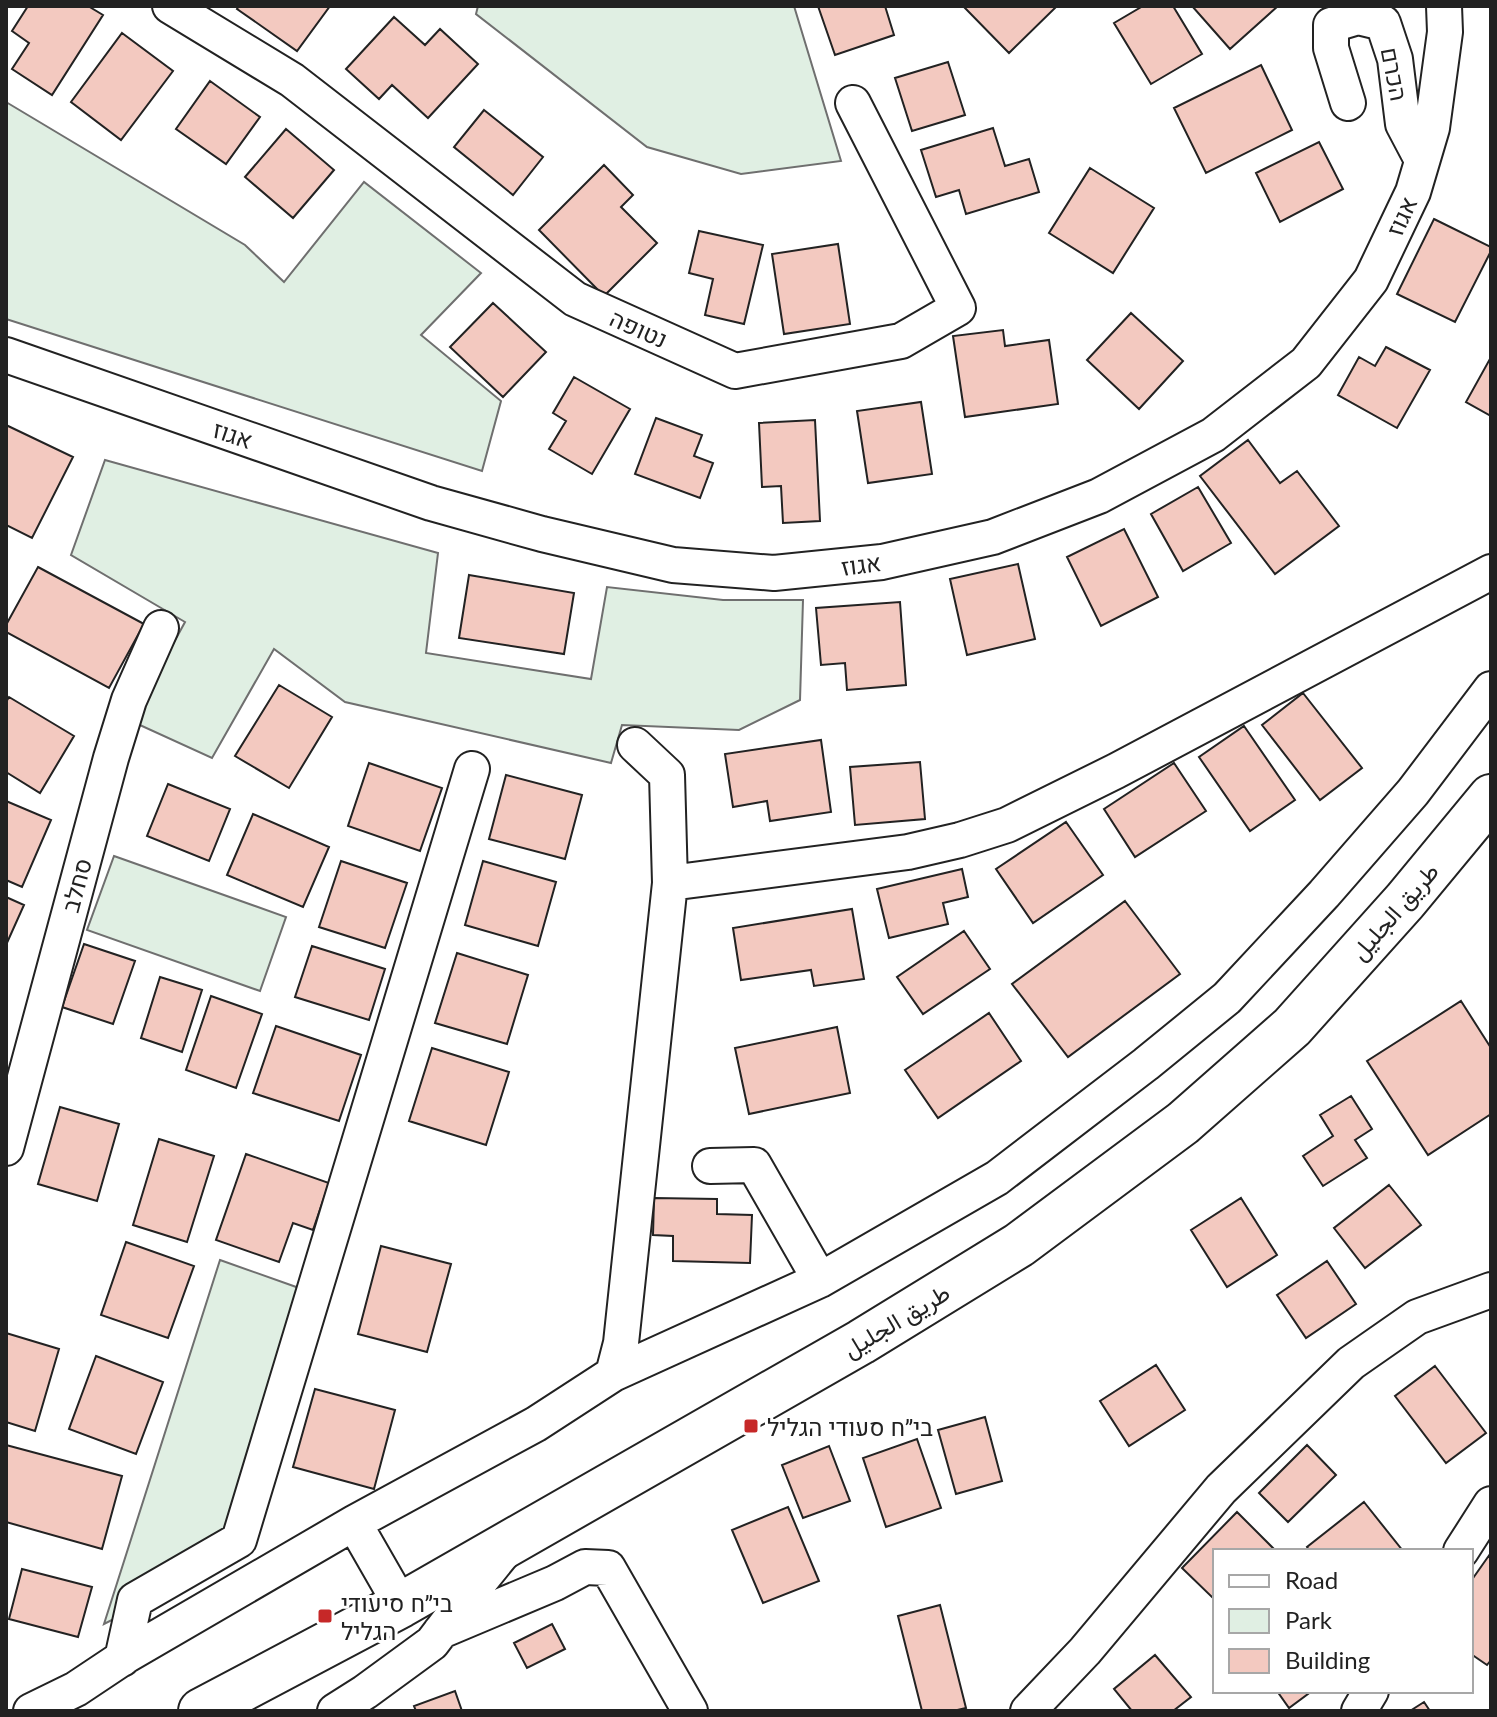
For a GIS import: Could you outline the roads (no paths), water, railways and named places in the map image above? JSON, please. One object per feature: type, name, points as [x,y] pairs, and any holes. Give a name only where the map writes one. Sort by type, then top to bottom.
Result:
[{"type":"main road","name":"طريق الجليل","points":[[201,1711],[401,1605],[861,1342],[1019,1245],[1183,1123],[1292,1027],[1405,901],[1491,797]]},
{"type":"street","name":"נטופה","points":[[170,6],[292,80],[575,299],[735,371],[901,341],[958,308],[853,103]]},
{"type":"street","name":"אגוז","points":[[6,355],[431,503],[542,534],[673,565],[774,573],[882,562],[993,537],[1099,496],[1213,435],[1306,363],[1371,280],[1413,192],[1432,128],[1445,32],[1444,6]]},
{"type":"street","name":"הכרם","points":[[1348,103],[1331,48],[1331,25],[1358,17],[1383,23],[1395,59],[1403,124],[1422,160]]},
{"type":"street","points":[[670,883],[908,852],[1007,825],[1116,771],[1491,572]]},
{"type":"street","name":"סחלב","points":[[6,1148],[111,758],[129,700],[161,628]]},
{"type":"street","points":[[31,1711],[76,1689],[354,1523],[536,1424],[613,1374],[820,1280],[997,1178],[1227,998],[1413,792],[1491,689]]},
{"type":"street","points":[[613,1374],[621,1343],[670,883],[667,775],[635,745]]},
{"type":"street","points":[[122,1659],[135,1600],[239,1540],[472,769]]},
{"type":"street","points":[[710,1166],[754,1165],[820,1280]]},
{"type":"street","points":[[1028,1711],[1085,1651],[1221,1489],[1351,1363],[1417,1317],[1491,1290]]},
{"type":"street","points":[[1462,1549],[1491,1504]]},
{"type":"street","points":[[354,1523],[401,1605]]},
{"type":"street","points":[[335,1711],[432,1643],[513,1541]]},
{"type":"street","points":[[441,1631],[555,1583],[585,1567],[608,1568],[690,1711]]},
{"type":"street","points":[[1359,1711],[1370,1693]]},
{"type":"place","name":"בי״ח סעודי הגליל","points":[[751,1426]]},
{"type":"place","name":"בי״ח סיעודי הגליל","points":[[325,1616]]}]
